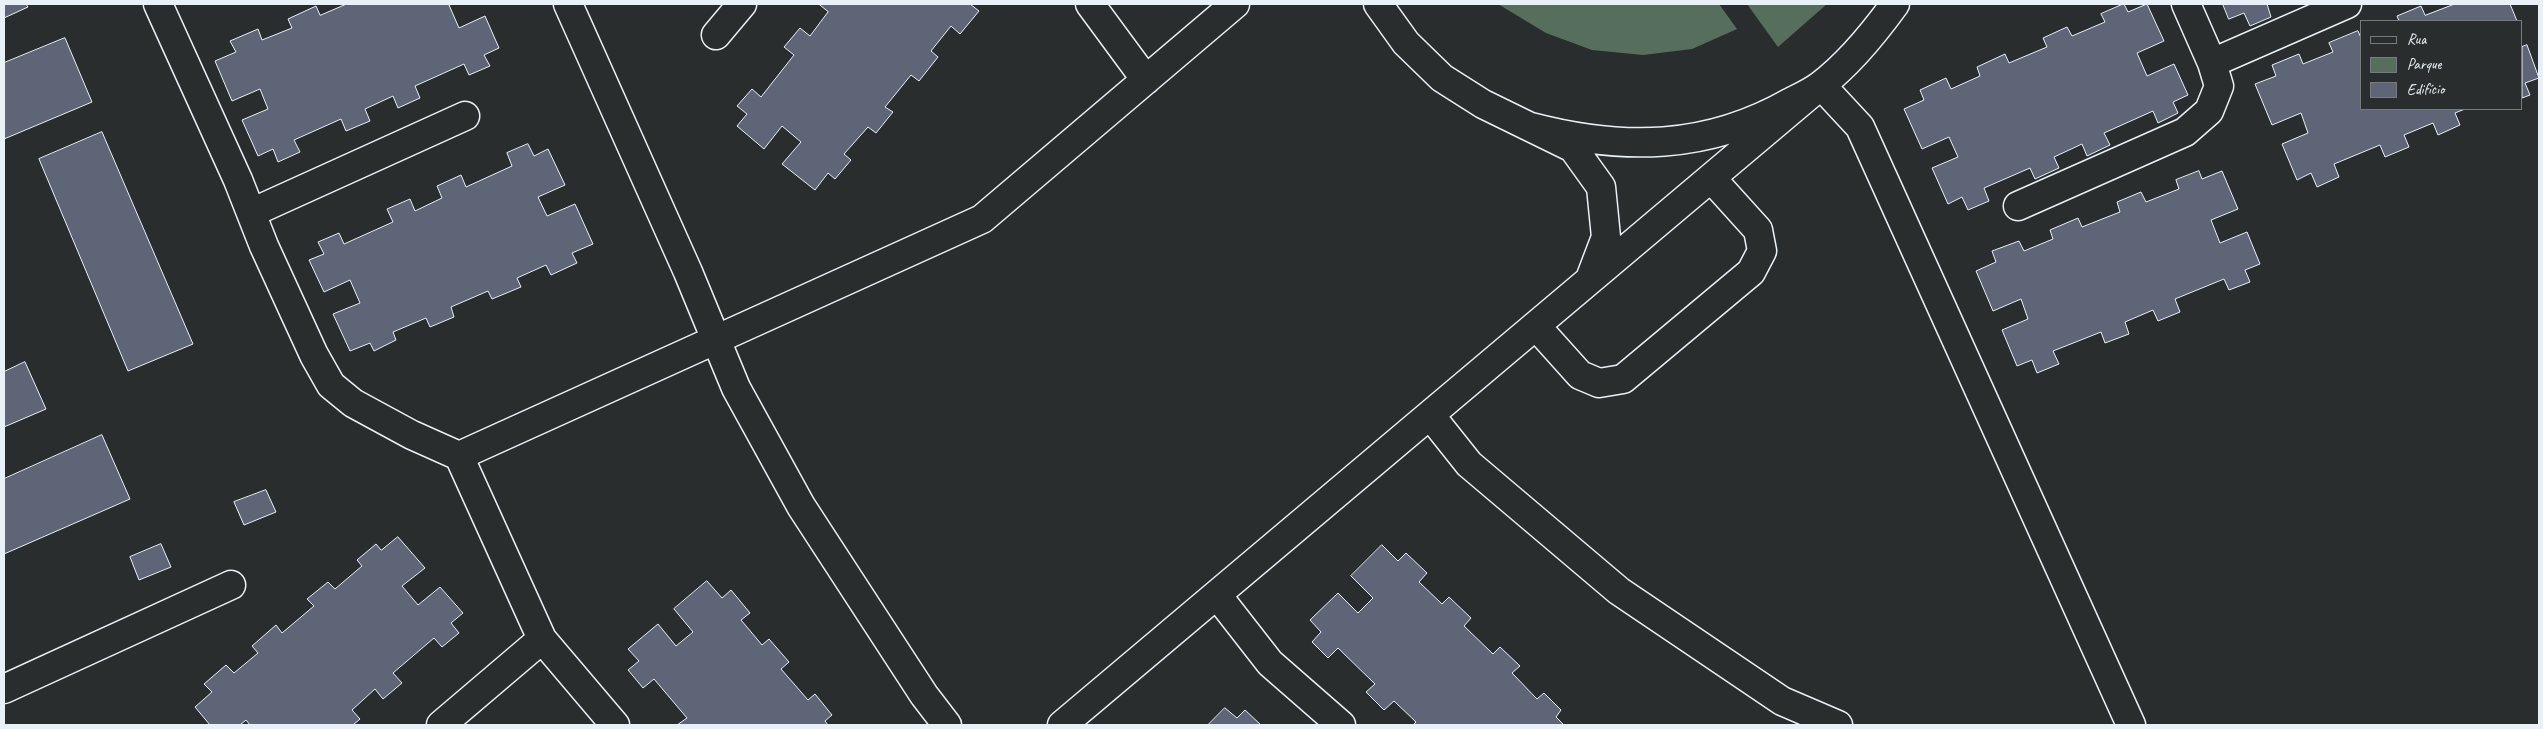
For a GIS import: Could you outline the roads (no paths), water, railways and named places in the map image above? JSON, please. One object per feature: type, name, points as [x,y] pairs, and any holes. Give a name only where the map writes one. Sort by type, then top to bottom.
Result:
[{"type":"street","points":[[158,4],[238,180],[314,355],[331,385],[354,403],[412,435],[460,456],[542,639],[615,725]]},
{"type":"street","points":[[568,4],[688,272],[736,388],[801,506],[876,624],[924,695],[947,725]]},
{"type":"street","points":[[716,35],[742,4]]},
{"type":"street","points":[[1090,4],[1146,80]]},
{"type":"street","points":[[460,456],[982,219],[1235,4]]},
{"type":"street","points":[[1378,4],[1406,43],[1442,78],[1483,104],[1573,148],[1601,187],[1606,237],[1590,280]]},
{"type":"street","points":[[1062,725],[1821,85],[1872,36],[1895,4]]},
{"type":"street","points":[[2018,206],[2185,132],[2209,111],[2219,86],[2212,63],[2186,4]]},
{"type":"street","points":[[2212,63],[2347,4]]},
{"type":"street","points":[[1531,127],[1574,138],[1623,143],[1672,142],[1720,132],[1766,116],[1821,85]]},
{"type":"street","points":[[1821,85],[1860,127],[2126,720]]},
{"type":"street","points":[[251,213],[464,116]]},
{"type":"street","points":[[1536,326],[1580,375],[1599,383],[1623,379],[1751,272],[1762,251],[1758,230],[1711,178]]},
{"type":"street","points":[[1430,415],[1469,464],[1619,591],[1782,701],[1838,725]]},
{"type":"street","points":[[4,689],[231,585]]},
{"type":"street","points":[[1217,595],[1270,663],[1341,725]]},
{"type":"street","points":[[441,725],[542,639]]}]
